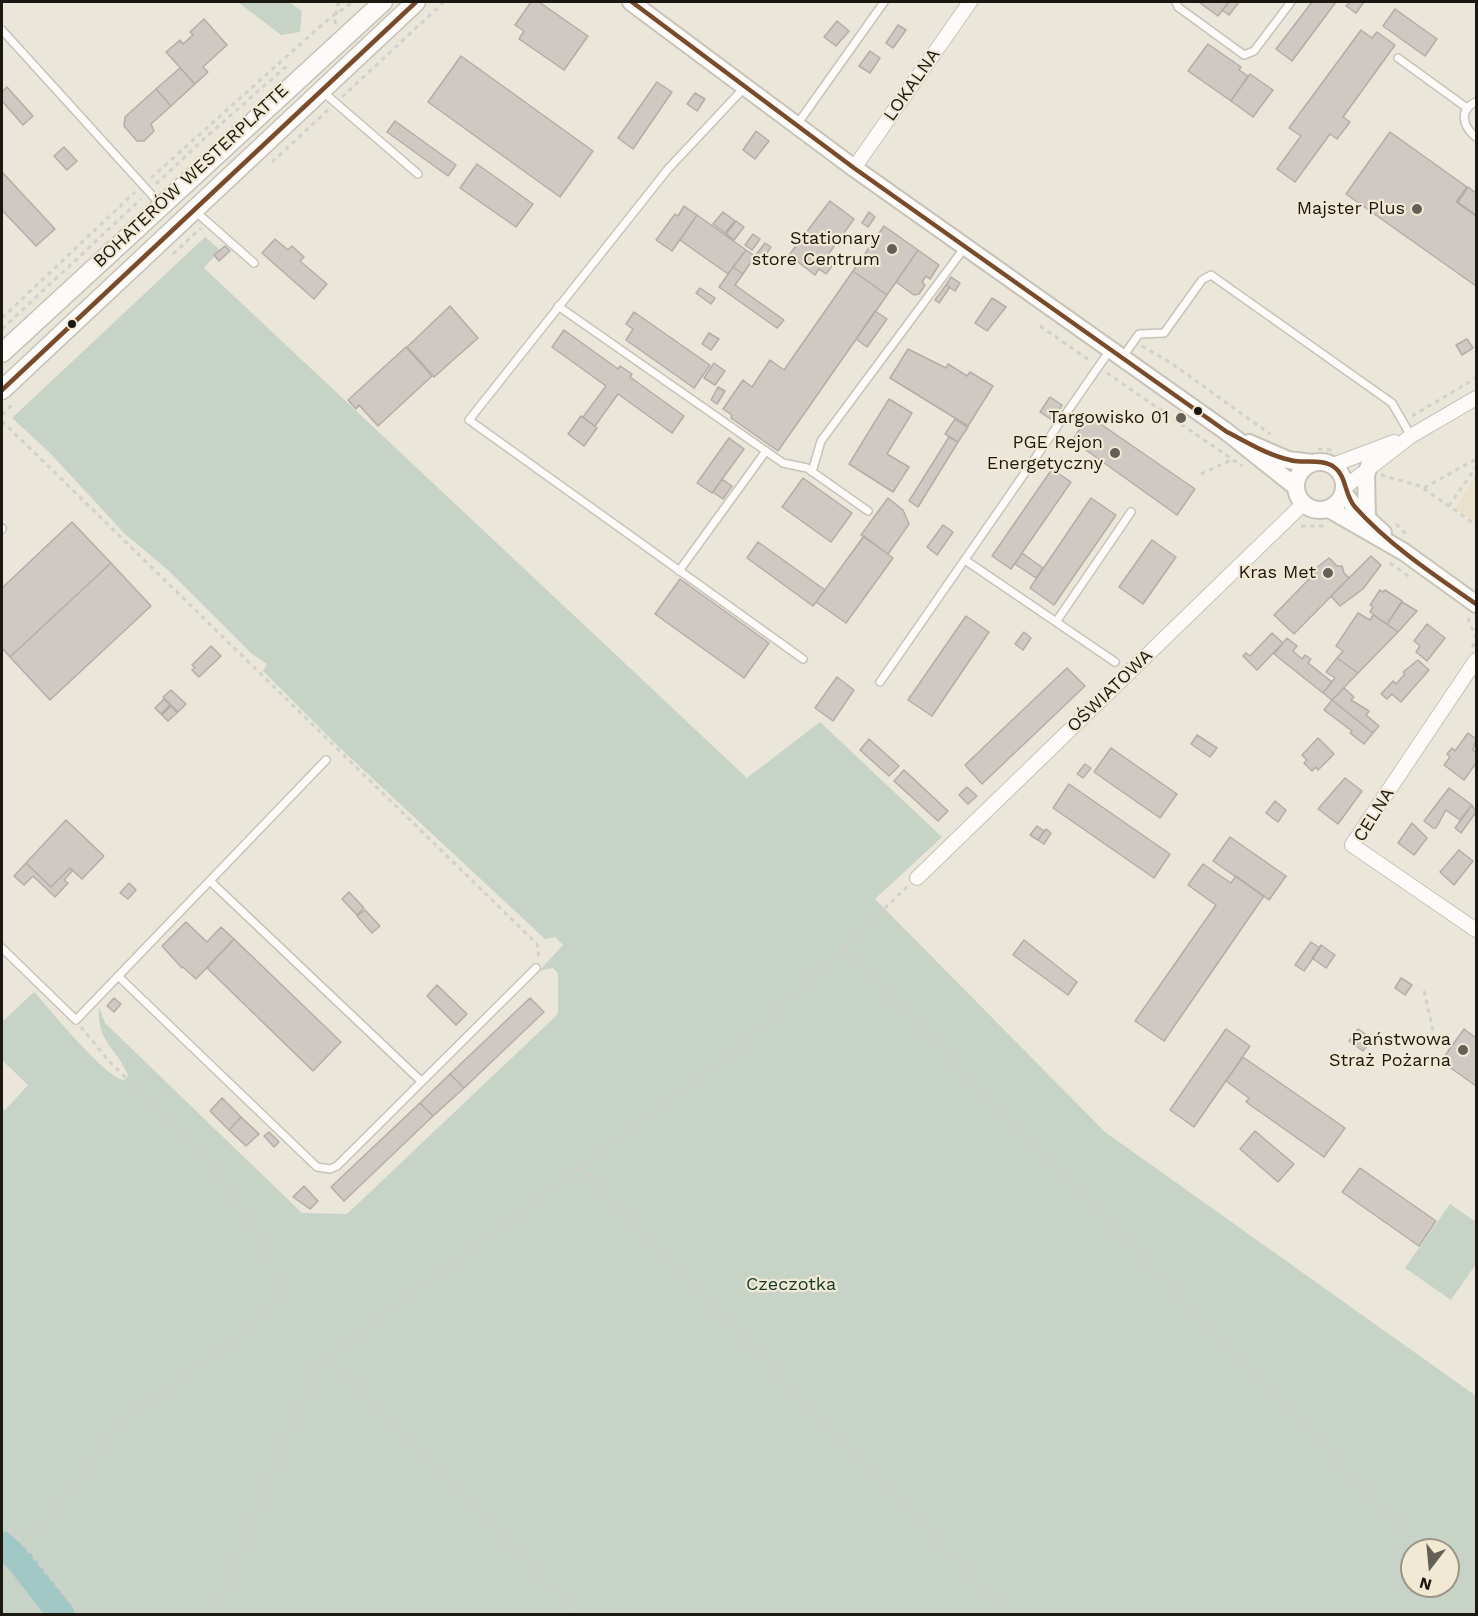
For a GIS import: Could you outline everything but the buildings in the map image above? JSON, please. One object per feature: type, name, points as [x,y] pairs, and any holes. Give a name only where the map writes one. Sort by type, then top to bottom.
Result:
[{"type":"main road","name":"BOHATERÓW WESTERPLATTE","points":[[2,353],[154,198],[383,2]]},
{"type":"main road","name":"BOHATERÓW WESTERPLATTE","points":[[9,395],[201,216],[321,90],[416,2]]},
{"type":"street","name":"LOKALNA","points":[[854,168],[970,2]]},
{"type":"street","points":[[633,3],[854,168],[1227,432],[1296,487],[1303,504],[1330,517],[1406,544]]},
{"type":"street","points":[[1330,517],[1345,490],[1374,470],[1411,436],[1476,398]]},
{"type":"street","points":[[1227,432],[1288,460],[1313,456],[1323,462],[1411,436]]},
{"type":"street","points":[[1296,487],[1298,475],[1313,456]]},
{"type":"street","points":[[1336,458],[1345,490],[1367,518],[1406,544],[1470,610]]},
{"type":"street","points":[[1367,518],[1366,475],[1374,470]]},
{"type":"street","name":"OŚWIATOWA","points":[[917,878],[1303,504]]},
{"type":"street","name":"CELNA","points":[[1473,657],[1352,845],[1476,930]]},
{"type":"lane","points":[[796,126],[884,2]]},
{"type":"lane","points":[[1176,2],[1178,7],[1244,55],[1254,51],[1291,2]]},
{"type":"lane","points":[[2,30],[154,198]]},
{"type":"lane","points":[[1398,58],[1467,108]]},
{"type":"lane","points":[[744,88],[668,169],[470,417],[470,423],[803,659]]},
{"type":"lane","points":[[321,90],[334,104],[418,174]]},
{"type":"lane","points":[[1476,102],[1467,108],[1464,124],[1476,137]]},
{"type":"lane","points":[[201,216],[254,263]]},
{"type":"lane","points":[[812,472],[821,441],[965,247]]},
{"type":"lane","points":[[880,682],[1098,366],[1143,333],[1164,333],[1202,280],[1211,275],[1392,403],[1411,436]]},
{"type":"lane","points":[[558,306],[783,463],[807,468],[868,511]]},
{"type":"lane","points":[[679,571],[766,451]]},
{"type":"lane","points":[[1056,622],[1131,512]]},
{"type":"lane","points":[[965,560],[1115,662]]},
{"type":"lane","points":[[2,948],[75,1020],[326,760]]},
{"type":"lane","points":[[210,881],[420,1082]]},
{"type":"lane","points":[[118,976],[317,1167],[330,1169],[337,1166],[536,968]]},
{"type":"path","points":[[327,31],[336,23],[337,5],[342,2]]},
{"type":"path","points":[[2,318],[201,130],[352,2]]},
{"type":"path","points":[[272,162],[444,2]]},
{"type":"path","points":[[2,329],[154,198],[206,137],[292,61]]},
{"type":"path","points":[[172,255],[201,216]]},
{"type":"path","points":[[1040,326],[1248,469]]},
{"type":"path","points":[[1133,342],[1171,363],[1277,439]]},
{"type":"path","points":[[1404,421],[1476,378]]},
{"type":"path","points":[[2,415],[9,395]]},
{"type":"path","points":[[2,421],[537,944],[539,956],[536,968]]},
{"type":"path","points":[[1313,456],[1336,458]]},
{"type":"path","points":[[1200,474],[1233,459]]},
{"type":"path","points":[[1424,488],[1476,459]]},
{"type":"path","points":[[1449,506],[1476,467]]},
{"type":"path","points":[[1374,470],[1379,485]]},
{"type":"path","points":[[1374,470],[1424,488],[1476,525]]},
{"type":"path","points":[[1294,526],[1330,517]]},
{"type":"path","points":[[1391,519],[1406,544]]},
{"type":"path","points":[[1389,563],[1417,583]]},
{"type":"path","points":[[1470,610],[1470,620],[1475,635],[1473,657]]},
{"type":"path","points":[[214,1614],[318,1364],[712,1066],[734,1052],[917,878]]},
{"type":"path","points":[[843,947],[1412,1538]]},
{"type":"path","points":[[1424,991],[1437,1048]]},
{"type":"path","points":[[23,1544],[82,1478],[97,1458],[111,1432],[127,1416],[162,1396],[196,1366],[223,1351],[272,1304],[276,1278],[267,1248],[206,1157],[108,1060],[75,1020]]},
{"type":"path","points":[[580,1168],[1008,1614]]},
{"type":"path","points":[[328,1356],[577,1614]]},
{"type":"path","points":[[2,1524],[23,1544],[80,1614]]},
{"type":"shaded area","points":[[1476,475],[1476,523],[1455,508]]},
{"type":"green space","points":[[238,2],[289,2],[302,11],[300,32],[281,35]]},
{"type":"green space","name":"Czeczotka","points":[[205,237],[220,250],[204,268],[747,778],[820,722],[942,837],[875,899],[1105,1132],[1476,1396],[1476,1614],[2,1614],[2,1107],[5,1110],[28,1085],[2,1060],[2,1022],[34,992],[91,1056],[115,1076],[124,1080],[128,1076],[124,1066],[101,1029],[99,1007],[105,1023],[302,1213],[347,1214],[558,1014],[558,973],[553,968],[539,971],[563,945],[555,937],[545,939],[340,748],[263,671],[267,664],[252,654],[169,571],[124,533],[50,453],[12,418]]},
{"type":"green space","points":[[1450,1204],[1476,1222],[1476,1264],[1451,1300],[1405,1268]]},
{"type":"waterway","name":"Czeczotka","points":[[2,1545],[19,1560],[61,1614]]},
{"type":"transit line","points":[[2,390],[416,2]]},
{"type":"transit line","points":[[632,2],[854,168],[1227,432],[1282,458],[1324,463],[1334,467],[1341,475],[1351,502],[1368,521],[1412,559],[1476,604]]},
{"type":"place","name":"Majster Plus","points":[[1417,209]]},
{"type":"place","name":"Stationary store Centrum","points":[[892,249]]},
{"type":"place","name":"Targowisko 01","points":[[1181,418]]},
{"type":"place","name":"PGE Rejon Energetyczny","points":[[1115,453]]},
{"type":"place","name":"Kras Met","points":[[1328,573]]},
{"type":"place","name":"Państwowa Straż Pożarna","points":[[1463,1050]]}]
